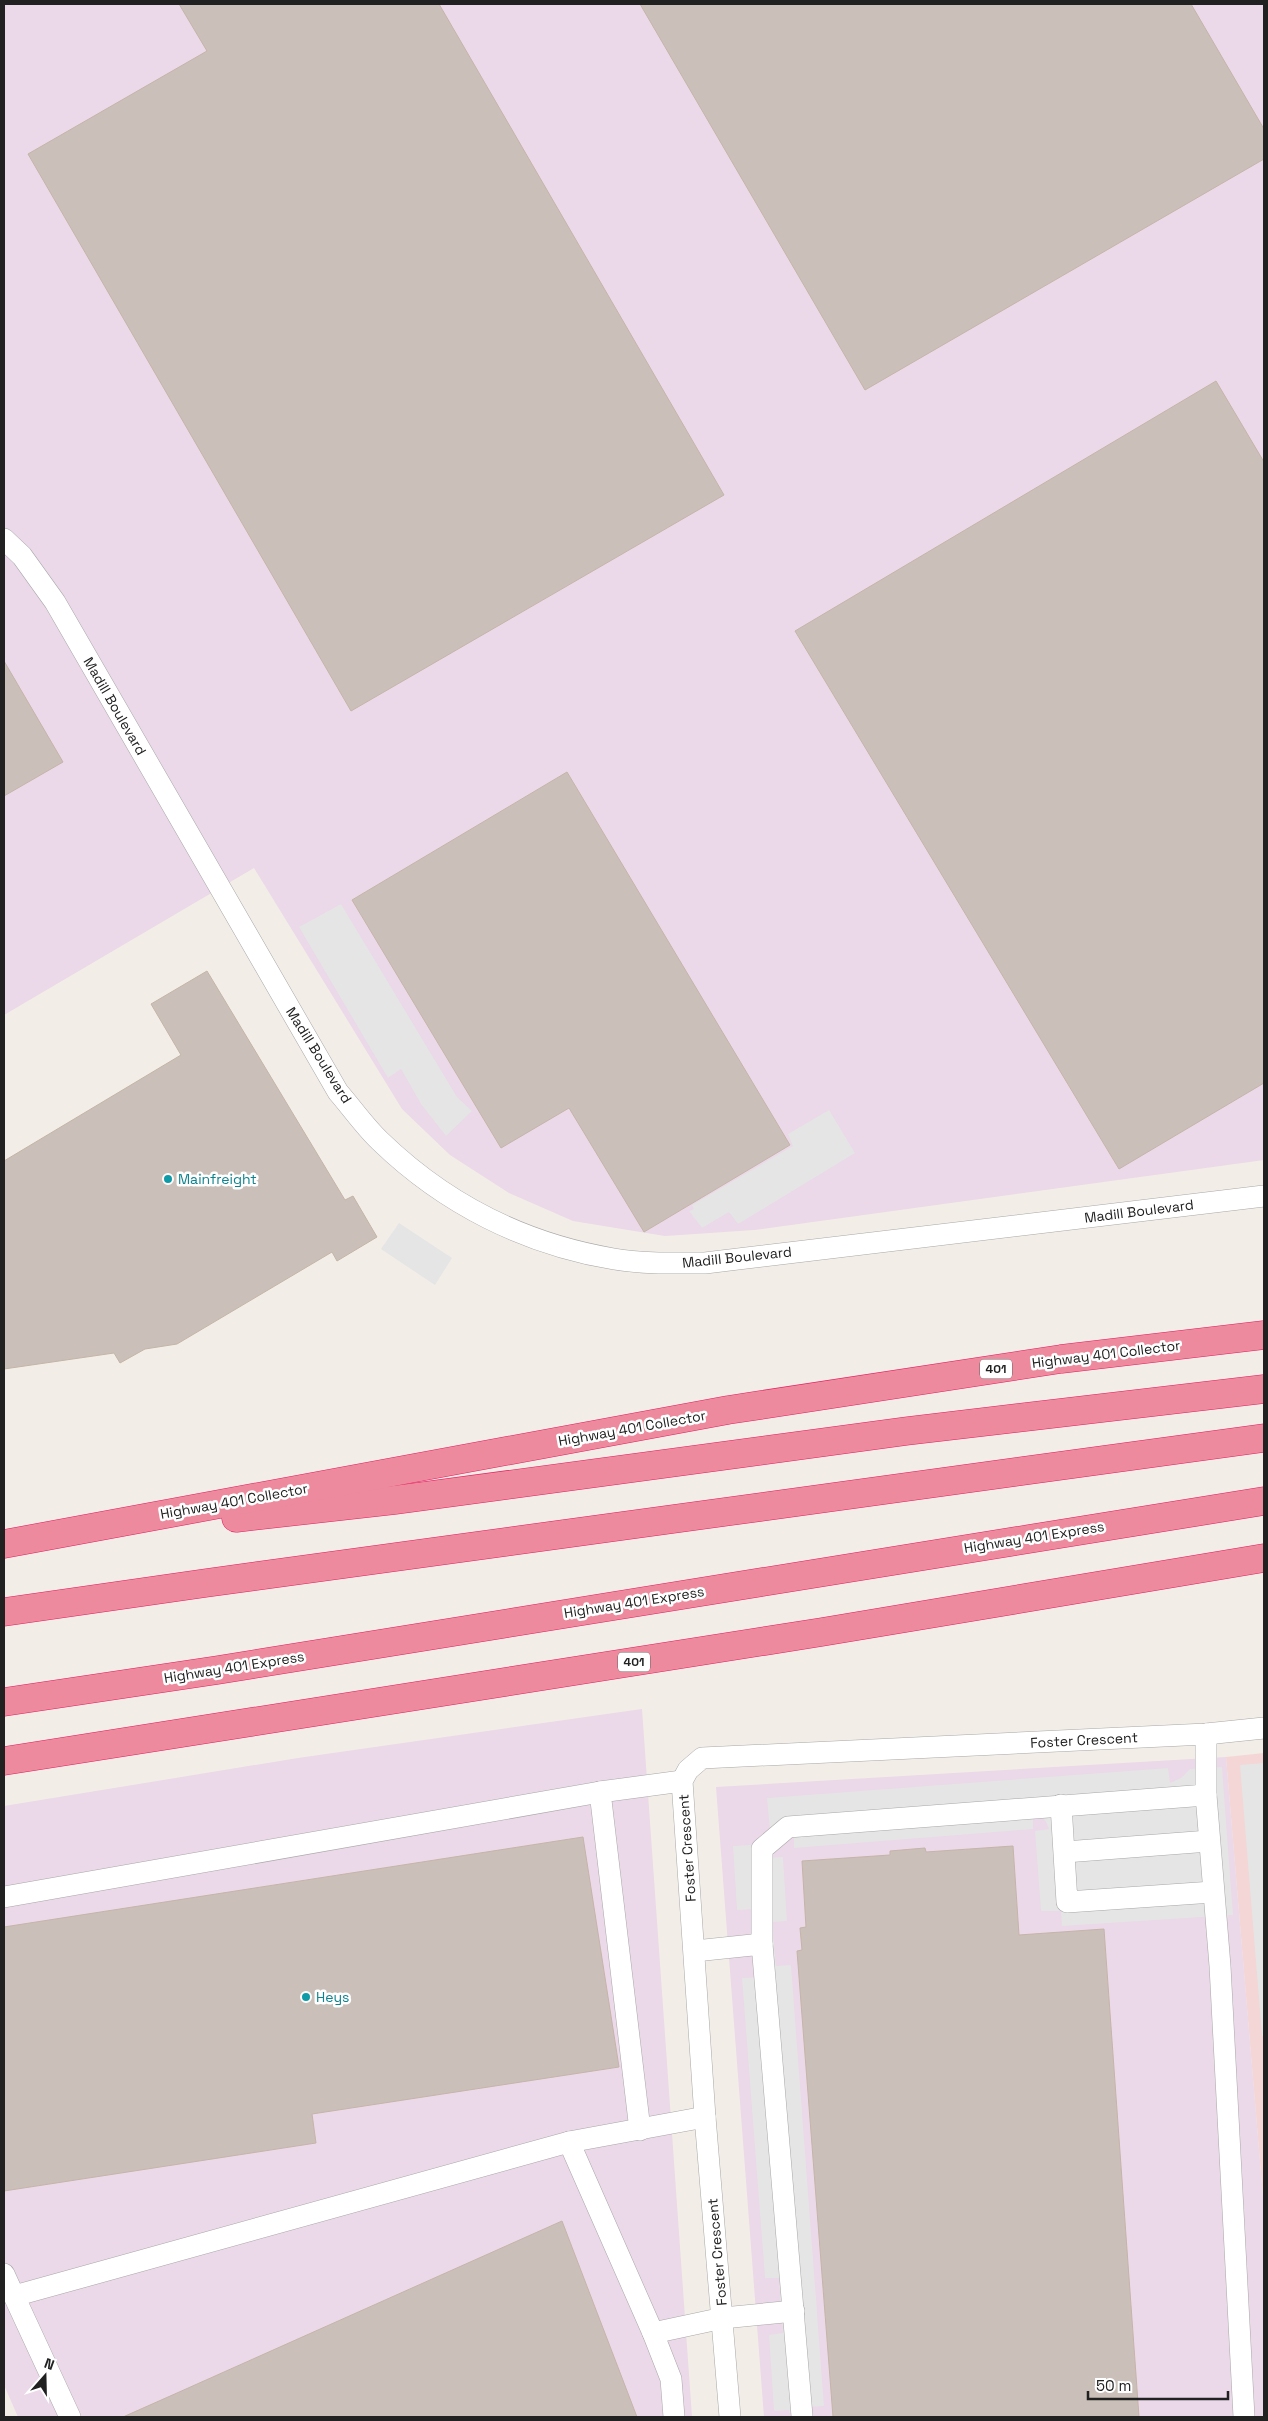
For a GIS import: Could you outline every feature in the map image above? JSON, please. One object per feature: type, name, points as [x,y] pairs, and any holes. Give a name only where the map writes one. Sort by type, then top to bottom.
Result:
[{"type":"highway","name":"Highway 401 Collector","points":[[4,1544],[728,1410],[1060,1359],[1264,1335]]},
{"type":"highway","points":[[4,1544],[395,1500],[898,1432],[1264,1389]]},
{"type":"highway","points":[[4,1612],[206,1582],[1264,1438]]},
{"type":"highway","name":"Highway 401 Express","points":[[4,1702],[218,1670],[1264,1501]]},
{"type":"highway","name":"401","points":[[4,1761],[812,1634],[1264,1558]]},
{"type":"street","name":"Madill Boulevard","points":[[4,540],[22,556],[55,602],[338,1092],[378,1140],[412,1170],[448,1196],[487,1218],[554,1245],[615,1259],[660,1263],[705,1263],[1264,1196]]},
{"type":"street","name":"Foster Crescent","points":[[730,2417],[705,2117],[682,1781],[688,1770],[702,1758],[1206,1734],[1264,1728]]},
{"type":"street","points":[[1206,1734],[1206,1795],[1220,1966],[1244,2417]]},
{"type":"street","points":[[4,1896],[600,1792],[682,1781]]},
{"type":"street","points":[[600,1792],[640,2130]]},
{"type":"street","points":[[802,2416],[762,1944],[762,1848],[788,1827],[1206,1795]]},
{"type":"street","points":[[1061,1805],[1068,1902],[1213,1892]]},
{"type":"street","points":[[1064,1852],[1209,1842]]},
{"type":"street","points":[[695,1951],[762,1944]]},
{"type":"street","points":[[14,2296],[569,2142],[705,2117]]},
{"type":"street","points":[[569,2142],[653,2333],[671,2379],[674,2417]]},
{"type":"street","points":[[4,2274],[70,2417]]},
{"type":"street","points":[[653,2333],[723,2318],[794,2312]]},
{"type":"shaded area","points":[[4,4],[1264,4],[1264,1160],[754,1230],[665,1236],[573,1221],[509,1193],[450,1155],[402,1109],[254,868],[4,1015]]},
{"type":"shaded area","points":[[341,904],[457,1097],[472,1111],[446,1136],[421,1104],[401,1069],[388,1078],[299,927]]},
{"type":"shaded area","points":[[829,1110],[855,1153],[738,1224],[729,1212],[702,1228],[689,1211],[694,1209],[692,1205],[793,1146],[788,1134]]},
{"type":"shaded area","points":[[399,1223],[452,1258],[435,1285],[381,1249]]},
{"type":"shaded area","points":[[642,1709],[692,2417],[18,2417],[4,2385],[4,1806],[298,1758]]},
{"type":"shaded area","points":[[1264,1753],[1264,2209],[1226,1757]]},
{"type":"shaded area","points":[[1226,1757],[1264,2209],[1264,2417],[764,2417],[716,1787]]},
{"type":"shaded area","points":[[1264,1763],[1264,2036],[1262,2036],[1240,1765]]},
{"type":"shaded area","points":[[1222,1767],[1233,1915],[1062,1926],[1061,1911],[1041,1911],[1035,1831],[1049,1829],[1045,1820],[1040,1817],[1033,1816],[1033,1829],[794,1848],[794,1833],[770,1830],[767,1798],[1168,1768],[1170,1783],[1181,1778],[1190,1769]]},
{"type":"shaded area","points":[[764,1844],[765,1858],[783,1857],[787,1921],[772,1922],[776,1966],[791,1965],[824,2406],[809,2407],[810,2411],[789,2413],[789,2410],[774,2411],[769,2335],[783,2333],[779,2278],[765,2278],[742,1978],[759,1977],[754,1909],[737,1910],[733,1846]]},
{"type":"building","points":[[179,4],[439,4],[724,495],[351,711],[28,154],[207,51]]},
{"type":"building","points":[[640,4],[1191,4],[1264,129],[1264,159],[865,390]]},
{"type":"building","points":[[1216,381],[1264,462],[1264,1083],[1119,1169],[795,631]]},
{"type":"building","points":[[4,661],[63,762],[4,796]]},
{"type":"building","points":[[567,772],[790,1145],[644,1232],[569,1108],[501,1148],[352,900]]},
{"type":"building","name":"Mainfreight","points":[[207,971],[345,1200],[353,1196],[377,1237],[337,1261],[332,1252],[177,1344],[145,1349],[120,1363],[114,1353],[4,1369],[4,1161],[181,1055],[151,1004]]},
{"type":"building","name":"Heys","points":[[583,1837],[619,2067],[312,2114],[316,2143],[4,2191],[4,1927]]},
{"type":"building","points":[[1013,1846],[1019,1935],[1104,1929],[1139,2417],[833,2417],[797,1951],[802,1950],[800,1928],[806,1927],[802,1861],[890,1855],[890,1851],[925,1848],[926,1852]]},
{"type":"building","points":[[562,2221],[637,2417],[123,2417],[177,2393]]},
{"type":"place","name":"Mainfreight","points":[[168,1179]]},
{"type":"place","name":"Heys","points":[[306,1997]]}]
